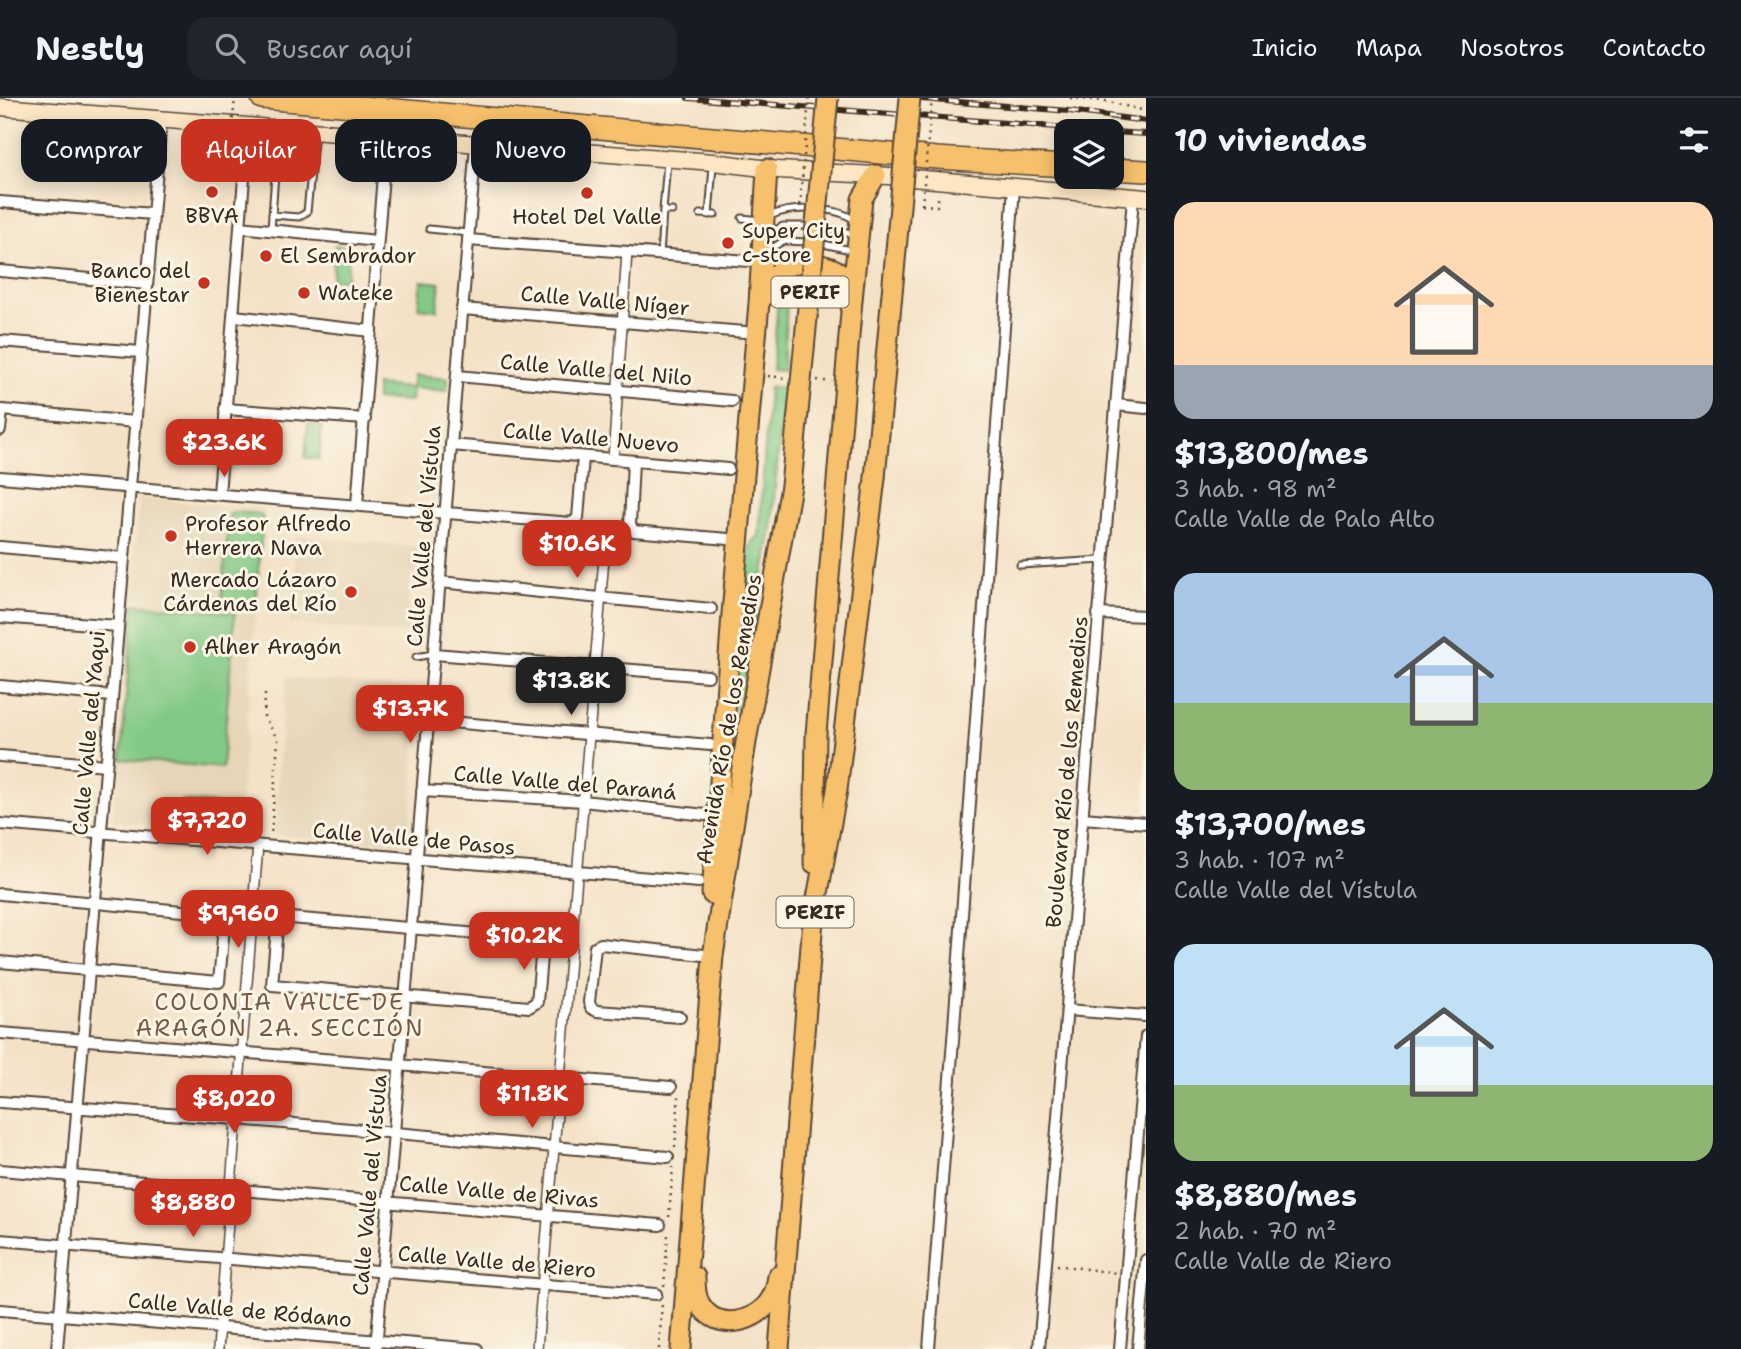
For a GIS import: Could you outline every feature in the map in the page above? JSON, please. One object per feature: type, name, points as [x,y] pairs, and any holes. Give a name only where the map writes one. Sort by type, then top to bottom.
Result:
[{"type":"highway","points":[[262,98],[937,158],[1054,165]]},
{"type":"highway","name":"Avenida Río de los Remedios","points":[[681,1349],[713,956],[744,755],[791,486],[828,98]]},
{"type":"highway","name":"PERIF","points":[[779,1349],[813,920],[837,790],[875,478],[910,98]]},
{"type":"highway","points":[[713,956],[711,883],[734,531],[759,303],[759,243],[767,169]]},
{"type":"highway","points":[[1124,170],[1146,171]]},
{"type":"highway","points":[[813,920],[816,734],[852,300],[862,199],[876,176]]},
{"type":"highway","points":[[759,303],[769,284],[785,267],[810,263],[832,268],[845,278],[852,300]]},
{"type":"highway","points":[[693,1213],[697,1297],[705,1312],[726,1321],[738,1322],[757,1315],[772,1298],[789,1230]]},
{"type":"main road","points":[[0,107],[138,119]]},
{"type":"main road","points":[[591,153],[1139,198]]},
{"type":"street","name":"Calle Valle del Yaqui","points":[[57,1349],[118,626],[118,558],[130,487],[156,182]]},
{"type":"street","points":[[219,494],[243,182]]},
{"type":"street","points":[[357,505],[382,182]]},
{"type":"street","name":"Calle Valle del Vístula","points":[[376,1345],[428,720],[426,677],[434,654],[473,182]]},
{"type":"street","points":[[929,1349],[1014,187]]},
{"type":"street","name":"Boulevard Río de los Remedios","points":[[1039,1349],[1116,405],[1139,198]]},
{"type":"street","points":[[0,202],[153,215]]},
{"type":"street","points":[[240,227],[377,241]]},
{"type":"street","points":[[468,237],[660,255],[759,243]]},
{"type":"street","points":[[613,459],[627,252]]},
{"type":"street","points":[[0,271],[147,284]]},
{"type":"street","name":"Calle Valle Níger","points":[[462,309],[745,332]]},
{"type":"street","points":[[234,316],[371,331]]},
{"type":"street","points":[[0,341],[141,352]]},
{"type":"street","name":"Calle Valle del Nilo","points":[[457,376],[732,401]]},
{"type":"street","points":[[1116,405],[1146,408]]},
{"type":"street","points":[[225,408],[365,419]]},
{"type":"street","points":[[0,430],[2,410],[135,422]]},
{"type":"street","name":"Calle Valle Nuevo","points":[[451,445],[727,469]]},
{"type":"street","points":[[0,477],[575,523],[578,518],[583,457]]},
{"type":"street","points":[[634,461],[630,524],[632,530],[734,531]]},
{"type":"street","points":[[537,1349],[606,535]]},
{"type":"street","points":[[0,547],[118,558]]},
{"type":"street","points":[[440,582],[711,608]]},
{"type":"street","points":[[1098,614],[1146,616]]},
{"type":"street","points":[[0,617],[118,626]]},
{"type":"street","points":[[434,654],[708,676]]},
{"type":"street","points":[[0,686],[112,696]]},
{"type":"street","points":[[428,720],[710,745]]},
{"type":"street","points":[[0,756],[106,765]]},
{"type":"street","name":"Calle Valle del Paraná","points":[[422,791],[583,801],[705,815]]},
{"type":"street","points":[[1082,818],[1146,823]]},
{"type":"street","name":"Calle Valle de Pasos","points":[[0,824],[699,882]]},
{"type":"street","points":[[218,1349],[258,845]]},
{"type":"street","points":[[0,894],[225,915],[219,982],[0,962]]},
{"type":"street","points":[[278,917],[411,928],[540,940],[542,946],[538,998],[535,1005],[529,1007],[272,985],[278,917]]},
{"type":"street","points":[[680,1017],[594,1010],[589,1002],[594,949],[599,944],[713,956]]},
{"type":"street","points":[[1067,1010],[1146,1016]]},
{"type":"street","points":[[0,1034],[243,1051],[560,1078],[675,1091]]},
{"type":"street","points":[[1121,1349],[1133,1187],[1143,1102],[1146,1036]]},
{"type":"street","points":[[0,1102],[672,1155]]},
{"type":"street","name":"Calle Valle de Rivas","points":[[0,1170],[660,1226]]},
{"type":"street","points":[[1133,1187],[1146,1189]]},
{"type":"street","name":"Calle Valle de Riero","points":[[0,1240],[656,1294]]},
{"type":"street","points":[[1138,1349],[1146,1260]]},
{"type":"street","points":[[1126,1274],[1145,1277]]},
{"type":"street","name":"Calle Valle de Ródano","points":[[0,1310],[219,1328],[376,1345],[477,1349]]},
{"type":"lane","points":[[660,255],[667,159]]},
{"type":"lane","points":[[700,214],[712,215],[713,162]]},
{"type":"lane","points":[[271,230],[274,182]]},
{"type":"lane","points":[[272,215],[299,217],[307,212],[310,182]]},
{"type":"lane","points":[[759,243],[782,211],[817,209],[848,215],[858,241]]},
{"type":"lane","points":[[663,211],[672,211]]},
{"type":"lane","points":[[742,218],[759,243]]},
{"type":"lane","points":[[759,243],[783,226],[815,226],[847,232],[858,241]]},
{"type":"lane","points":[[429,229],[468,237]]},
{"type":"lane","points":[[759,243],[815,242],[846,248],[858,241]]},
{"type":"lane","points":[[1020,565],[1103,560]]},
{"type":"lane","points":[[416,657],[434,654]]},
{"type":"path","points":[[233,119],[235,98]]},
{"type":"path","points":[[800,205],[809,98]]},
{"type":"path","points":[[932,98],[922,205],[937,206]]},
{"type":"path","points":[[1070,98],[1105,101],[1146,111]]},
{"type":"path","points":[[265,694],[264,716],[278,740],[270,846]]},
{"type":"path","points":[[659,1349],[675,1091]]},
{"type":"path","points":[[1046,1264],[1126,1274]]},
{"type":"shaded area","name":"Alher Aragón","points":[[139,498],[264,509],[238,832],[113,821]]},
{"type":"shaded area","name":"Mercado Lázaro Cárdenas del Río","points":[[297,536],[431,548],[430,574],[411,573],[408,610],[426,612],[425,635],[290,624]]},
{"type":"shaded area","points":[[286,677],[420,689],[408,846],[273,835]]},
{"type":"green space","points":[[335,245],[349,247],[347,280],[332,279]]},
{"type":"green space","points":[[788,275],[784,370],[772,369],[780,278]]},
{"type":"green space","points":[[421,281],[440,283],[437,310],[418,308]]},
{"type":"green space","points":[[413,375],[448,378],[447,391],[412,388],[411,401],[376,399],[376,385],[411,388]]},
{"type":"green space","points":[[769,387],[784,388],[771,534],[736,728],[735,694],[742,575],[752,541],[759,536]]},
{"type":"green space","points":[[308,424],[322,426],[319,459],[305,458]]},
{"type":"green space","points":[[233,512],[260,514],[263,518],[256,600],[253,604],[225,601],[222,597],[229,516]]},
{"type":"green space","points":[[134,604],[235,613],[222,768],[121,759]]},
{"type":"green space","points":[[182,801],[240,806],[238,832],[180,826]]},
{"type":"railway","points":[[688,98],[1054,127]]},
{"type":"railway","points":[[909,98],[1069,111],[1146,121]]},
{"type":"railway","points":[[1124,133],[1146,134]]},
{"type":"place","name":"BBVA","points":[[212,192]]},
{"type":"place","name":"Hotel Del Valle","points":[[587,193]]},
{"type":"place","name":"Super City c-store","points":[[728,243]]},
{"type":"place","name":"El Sembrador","points":[[266,256]]},
{"type":"place","name":"Banco del Bienestar","points":[[204,283]]},
{"type":"place","name":"Wateke","points":[[304,293]]},
{"type":"place","name":"Profesor Alfredo Herrera Nava","points":[[171,536]]},
{"type":"place","name":"Mercado Lázaro Cárdenas del Río","points":[[351,592]]},
{"type":"place","name":"Alher Aragón","points":[[190,647]]},
{"type":"district","name":"COLONIA VALLE DE ARAGÓN 2A. SECCIÓN","points":[[280,1015]]}]
